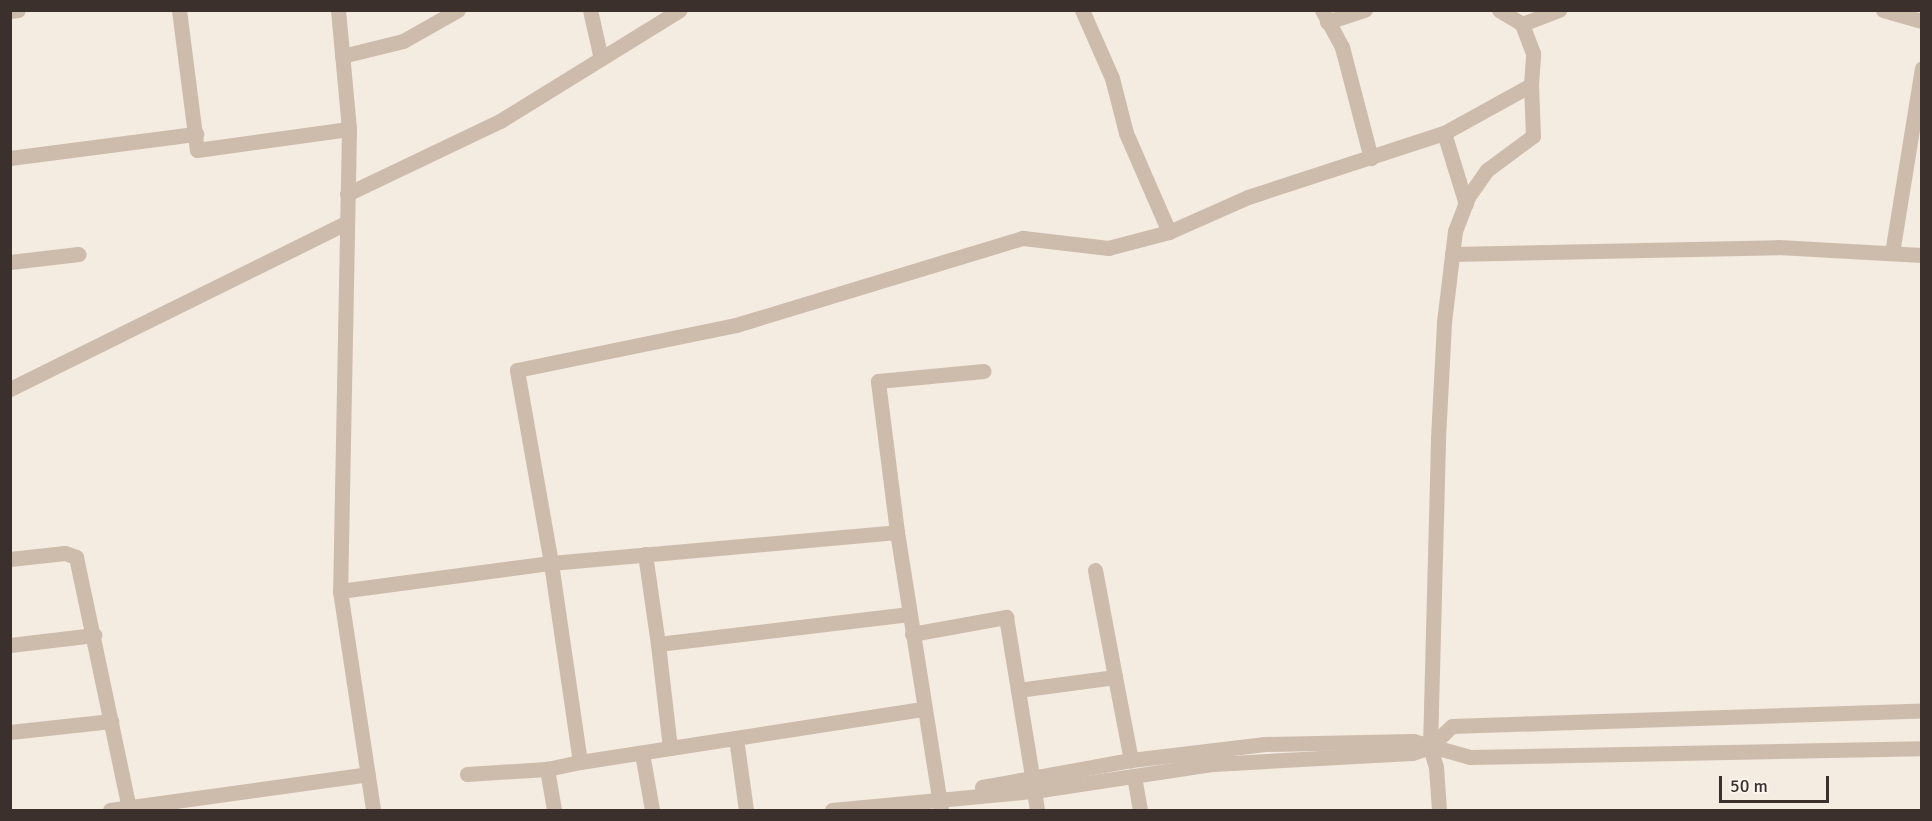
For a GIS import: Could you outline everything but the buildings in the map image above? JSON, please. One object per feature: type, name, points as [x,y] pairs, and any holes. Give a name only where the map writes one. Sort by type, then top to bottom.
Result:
[{"type":"street","points":[[10,11],[18,10]]},
{"type":"street","points":[[179,10],[197,150],[349,129]]},
{"type":"street","points":[[338,10],[349,129],[340,591],[373,810]]},
{"type":"street","points":[[342,56],[403,41],[458,10]]},
{"type":"street","points":[[590,10],[601,59]]},
{"type":"street","points":[[347,194],[500,121],[680,10]]},
{"type":"street","points":[[1082,10],[1112,78],[1126,133],[1169,232]]},
{"type":"street","points":[[1365,10],[1325,16],[1342,47],[1355,88],[1371,158]]},
{"type":"street","points":[[1439,810],[1436,767],[1430,747],[1438,438],[1455,231],[1466,204],[1487,170],[1533,136],[1531,85],[1533,53],[1522,24],[1498,10]]},
{"type":"street","points":[[1522,24],[1559,10]]},
{"type":"street","points":[[1882,10],[1922,21]]},
{"type":"street","points":[[1892,253],[1922,68]]},
{"type":"street","points":[[580,762],[551,562],[517,370],[736,325],[1023,238],[1108,248],[1169,232],[1248,197],[1444,133],[1531,85]]},
{"type":"street","points":[[1444,133],[1466,204]]},
{"type":"street","points":[[10,158],[196,134]]},
{"type":"street","points":[[10,389],[346,224]]},
{"type":"street","points":[[1452,254],[1778,247],[1922,255]]},
{"type":"street","points":[[10,262],[79,254]]},
{"type":"street","points":[[940,804],[909,614],[878,381],[984,371]]},
{"type":"street","points":[[340,591],[551,562],[897,532]]},
{"type":"street","points":[[10,559],[65,553],[76,558],[129,808]]},
{"type":"street","points":[[645,554],[670,748]]},
{"type":"street","points":[[1095,570],[1131,760]]},
{"type":"street","points":[[658,644],[909,614]]},
{"type":"street","points":[[912,634],[1006,617],[1032,776]]},
{"type":"street","points":[[10,645],[94,635]]},
{"type":"street","points":[[1018,690],[1115,677]]},
{"type":"street","points":[[467,774],[547,769],[924,709]]},
{"type":"street","points":[[832,810],[940,804],[1270,759],[1412,753],[1430,747],[1452,726],[1517,721],[1922,710]]},
{"type":"street","points":[[10,732],[111,721]]},
{"type":"street","points":[[735,738],[746,810]]},
{"type":"street","points":[[940,804],[1032,776],[1131,760],[1265,744],[1413,741],[1470,757],[1922,748]]},
{"type":"street","points":[[642,753],[652,810]]},
{"type":"street","points":[[547,769],[554,810]]},
{"type":"street","points":[[110,810],[368,774]]},
{"type":"street","points":[[1134,776],[1140,810]]},
{"type":"street","points":[[1034,791],[1037,810]]}]
